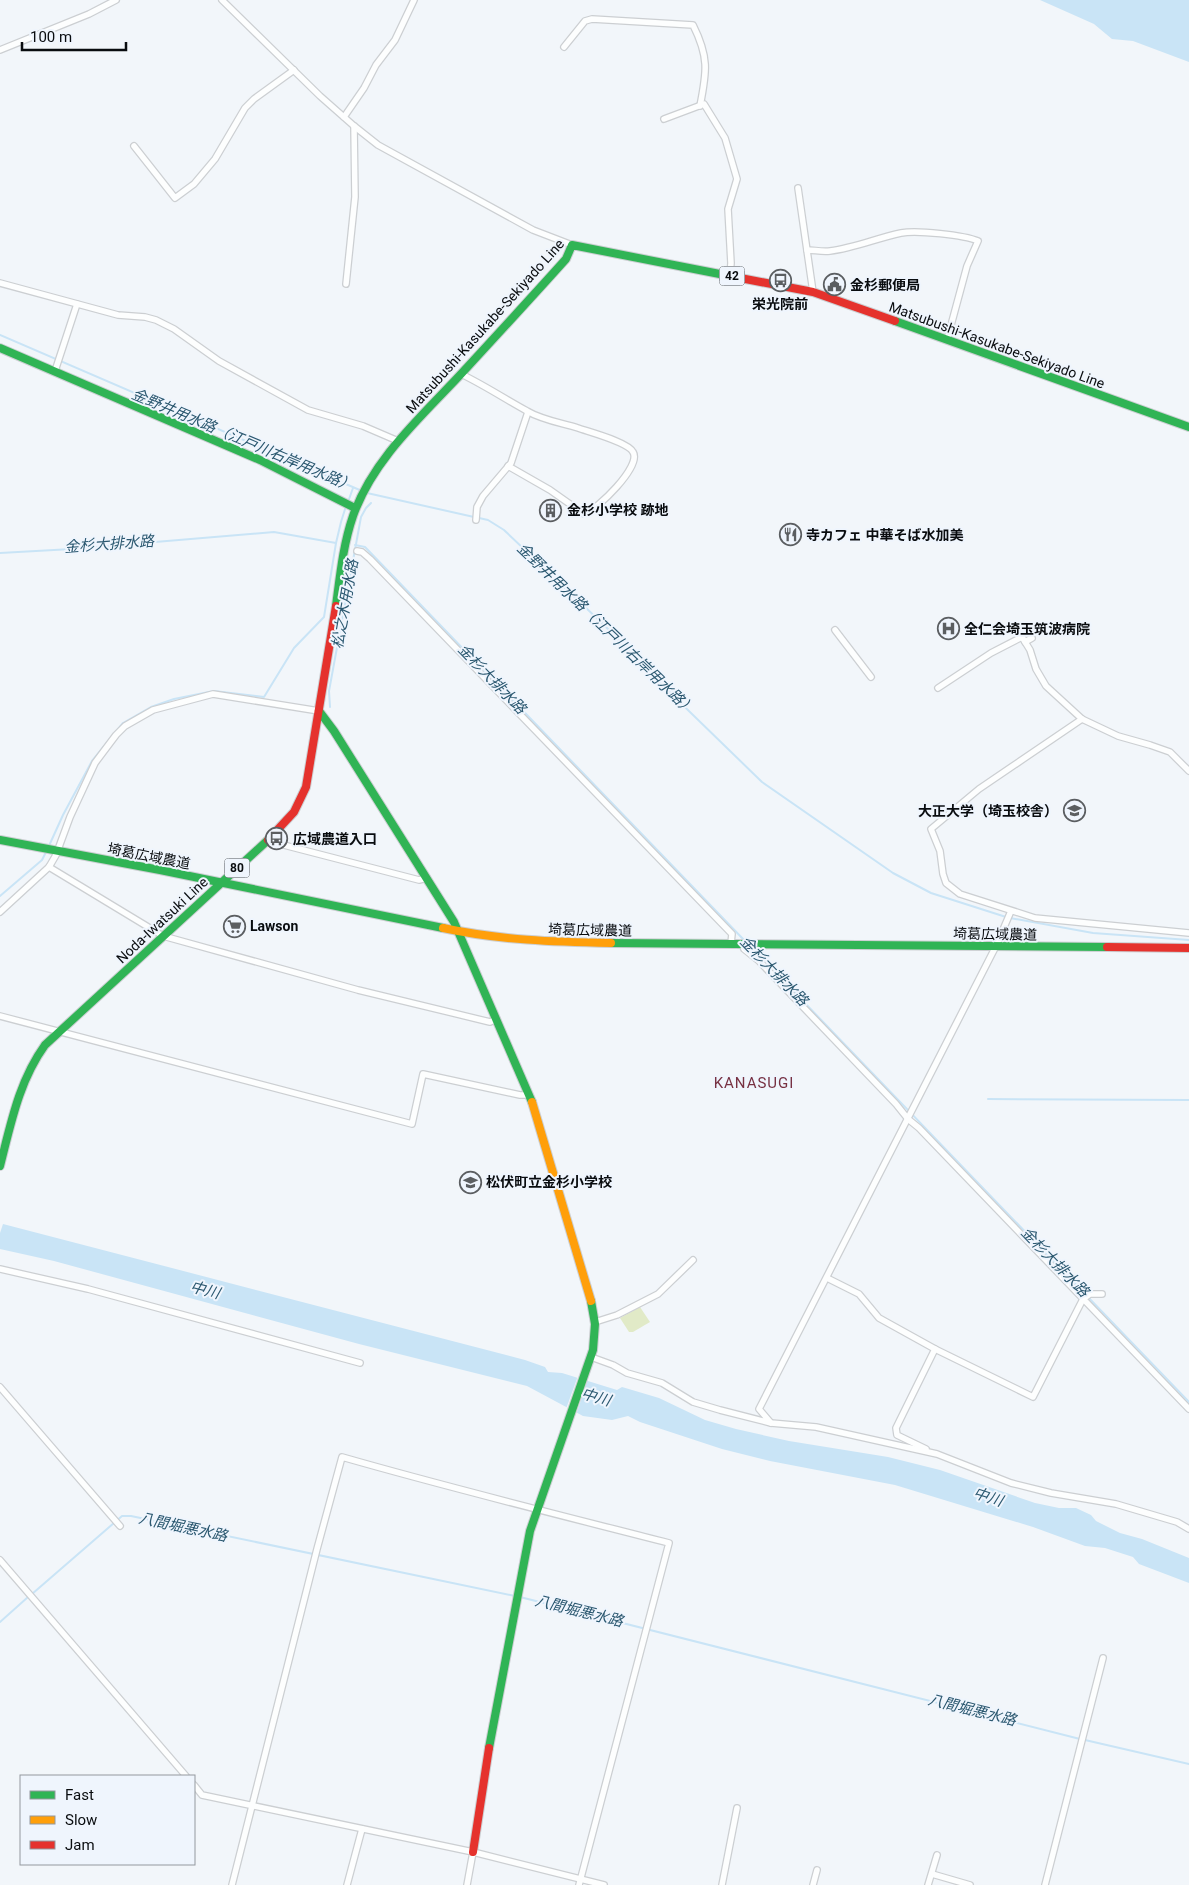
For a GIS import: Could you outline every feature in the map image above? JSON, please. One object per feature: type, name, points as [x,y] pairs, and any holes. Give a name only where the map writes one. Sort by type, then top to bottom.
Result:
[{"type":"street","points":[[0,50],[89,14],[116,0]]},
{"type":"street","points":[[222,0],[320,96],[378,145],[547,237],[572,245]]},
{"type":"street","points":[[344,116],[394,40],[414,0]]},
{"type":"street","points":[[564,47],[585,21],[592,19],[693,25],[704,49],[706,71],[700,106]]},
{"type":"street","points":[[696,30],[699,23]]},
{"type":"street","points":[[134,146],[175,198],[198,180],[215,159],[245,108],[254,98],[294,70]]},
{"type":"street","points":[[664,119],[704,104],[725,138],[737,179],[728,209],[730,275]]},
{"type":"street","points":[[346,284],[355,196],[354,126]]},
{"type":"street","points":[[798,188],[813,292]]},
{"type":"street","points":[[807,250],[828,251],[903,233],[959,236],[978,241],[967,266],[948,340]]},
{"type":"street","name":"Matsubushi-Kasukabe-Sekiyado Line","points":[[355,508],[366,488],[398,441],[566,259],[572,245],[813,292],[1189,427]]},
{"type":"street","points":[[0,283],[118,315],[145,317],[156,320],[174,329],[218,361],[308,410],[357,424],[398,441]]},
{"type":"street","points":[[55,371],[77,304]]},
{"type":"street","points":[[0,348],[260,460],[355,508]]},
{"type":"street","points":[[461,374],[528,412],[596,434],[626,446],[633,450],[635,455],[633,463],[615,490],[584,514],[550,490],[508,466]]},
{"type":"street","points":[[476,520],[477,506],[483,496],[511,463],[528,412]]},
{"type":"street","name":"Noda-Iwatsuki Line","points":[[0,1166],[3,1140],[28,1067],[44,1045],[270,839],[296,812],[305,794],[346,541],[355,508]]},
{"type":"street","points":[[357,551],[362,552],[370,559],[655,852],[732,934],[731,944]]},
{"type":"street","points":[[835,630],[872,677]]},
{"type":"street","points":[[938,688],[991,654],[1022,637],[1030,650],[1036,669],[1046,686],[1082,719],[1118,736],[1150,744],[1170,752],[1189,772]]},
{"type":"street","points":[[1025,642],[1032,638]]},
{"type":"street","points":[[0,912],[49,867],[95,763],[116,735],[125,726],[153,710],[213,694],[319,711],[330,724],[427,878],[457,930],[529,1094],[590,1297],[596,1334],[591,1358],[537,1508],[526,1548],[486,1762],[467,1885]]},
{"type":"street","points":[[1082,719],[979,790],[931,829],[940,851],[942,872],[946,883],[960,894],[1035,918],[1189,932]]},
{"type":"street","points":[[270,839],[276,843],[418,880],[427,878]]},
{"type":"street","name":"埼葛広域農道","points":[[0,840],[160,870],[472,934],[547,942],[1189,948]]},
{"type":"street","points":[[49,867],[163,936],[358,990],[490,1022],[497,1020]]},
{"type":"street","points":[[771,1423],[759,1409],[996,946],[1011,911]]},
{"type":"street","points":[[742,944],[744,949],[759,961],[896,1104],[908,1119],[919,1128],[1189,1409]]},
{"type":"street","points":[[0,1016],[412,1124],[423,1074],[520,1095],[529,1094]]},
{"type":"street","points":[[595,1322],[617,1315],[658,1294],[693,1260]]},
{"type":"street","points":[[0,1269],[88,1289],[360,1363]]},
{"type":"street","points":[[827,1278],[859,1294],[879,1318],[935,1349],[1033,1397],[1083,1299],[1090,1294],[1102,1294]]},
{"type":"street","points":[[935,1349],[896,1428],[897,1435],[937,1454],[1011,1482],[1051,1493],[1116,1504],[1177,1522],[1189,1529]]},
{"type":"street","points":[[591,1358],[613,1365],[627,1373],[662,1383],[693,1402],[771,1423],[816,1427],[937,1454]]},
{"type":"street","points":[[0,1387],[120,1526]]},
{"type":"street","points":[[232,1885],[342,1457],[449,1488],[537,1508],[669,1543],[580,1882]]},
{"type":"street","points":[[0,1560],[185,1775]]},
{"type":"street","points":[[1044,1885],[1103,1658]]},
{"type":"street","points":[[195,1786],[202,1795],[472,1852],[580,1882],[604,1885]]},
{"type":"street","points":[[722,1885],[737,1808]]},
{"type":"street","points":[[347,1885],[362,1829]]},
{"type":"street","points":[[928,1885],[937,1855]]},
{"type":"street","points":[[813,1885],[817,1870]]},
{"type":"street","points":[[932,1874],[970,1885]]},
{"type":"green space","points":[[640,1307],[650,1322],[633,1332],[629,1332],[620,1318]]},
{"type":"water","points":[[1040,0],[1189,0],[1189,62],[1133,41],[1112,39],[1094,24]]},
{"type":"water","name":"中川","points":[[3,1224],[525,1360],[545,1367],[548,1372],[562,1373],[617,1390],[622,1387],[659,1398],[705,1420],[736,1429],[789,1441],[888,1457],[940,1470],[1035,1503],[1059,1508],[1076,1508],[1120,1533],[1142,1539],[1189,1558],[1189,1583],[1139,1564],[1133,1557],[1105,1548],[1085,1546],[1033,1527],[895,1485],[770,1461],[722,1449],[640,1422],[628,1416],[612,1420],[583,1416],[527,1386],[359,1344],[54,1261],[0,1249],[0,1233]]},
{"type":"pier","points":[[578,1376],[588,1379],[576,1415],[566,1409]]},
{"type":"waterway","name":"金野井用水路（江戸川右岸用水路）","points":[[0,335],[362,491]]},
{"type":"waterway","points":[[348,502],[353,488]]},
{"type":"waterway","name":"金野井用水路（江戸川右岸用水路）","points":[[367,493],[474,517]]},
{"type":"waterway","name":"松之木用水路","points":[[330,707],[329,691],[361,517],[371,503]]},
{"type":"waterway","points":[[48,848],[63,815],[92,761],[123,723],[151,707],[174,699],[214,691],[264,697],[294,648],[324,617],[336,543],[346,506]]},
{"type":"waterway","name":"金野井用水路（江戸川右岸用水路）","points":[[479,518],[488,520],[504,530],[604,625],[657,680],[762,782],[893,873],[931,893],[1006,917]]},
{"type":"waterway","name":"金杉大排水路","points":[[0,553],[72,549],[274,532],[336,543]]},
{"type":"waterway","name":"金杉大排水路","points":[[355,545],[365,547],[745,941]]},
{"type":"waterway","points":[[0,896],[42,860],[46,852]]},
{"type":"waterway","name":"金野井用水路（江戸川右岸用水路）","points":[[1010,918],[1093,933],[1189,940]]},
{"type":"waterway","name":"金杉大排水路","points":[[750,946],[1189,1402]]},
{"type":"waterway","points":[[988,1099],[1189,1100]]},
{"type":"waterway","name":"八間堀悪水路","points":[[32,1594],[122,1516],[131,1516],[515,1596]]},
{"type":"waterway","name":"八間堀悪水路","points":[[0,1622],[28,1597]]},
{"type":"waterway","name":"八間堀悪水路","points":[[520,1597],[1080,1739]]},
{"type":"waterway","name":"八間堀悪水路","points":[[1085,1740],[1189,1764]]},
{"type":"traffic: fast","points":[[336,606],[342,561],[353,516],[362,495],[385,457],[566,259],[572,245],[735,277]]},
{"type":"traffic: fast","points":[[895,321],[1189,427]]},
{"type":"traffic: fast","points":[[0,348],[260,460],[355,508]]},
{"type":"traffic: fast","points":[[319,711],[334,731],[454,922],[532,1102]]},
{"type":"traffic: fast","points":[[0,840],[160,870],[443,928]]},
{"type":"traffic: fast","points":[[0,1166],[22,1088],[45,1045],[268,840]]},
{"type":"traffic: fast","points":[[611,943],[1107,947]]},
{"type":"traffic: fast","points":[[489,1748],[530,1531],[593,1350],[595,1324],[591,1301]]},
{"type":"traffic: slow","points":[[443,928],[506,938],[611,943]]},
{"type":"traffic: slow","points":[[532,1102],[591,1301]]},
{"type":"traffic: jam","points":[[735,277],[813,292],[895,321]]},
{"type":"traffic: jam","points":[[268,840],[294,812],[306,787],[336,606]]},
{"type":"traffic: jam","points":[[1107,947],[1189,948]]},
{"type":"traffic: jam","points":[[473,1852],[489,1748]]},
{"type":"place","name":"栄光院前","points":[[780,281]]},
{"type":"place","name":"金杉郵便局","points":[[834,285]]},
{"type":"place","name":"金杉小学校 跡地","points":[[551,510]]},
{"type":"place","name":"寺カフェ 中華そば水加美","points":[[790,535]]},
{"type":"place","name":"全仁会埼玉筑波病院","points":[[948,629]]},
{"type":"place","name":"大正大学（埼玉校舎）","points":[[1074,811]]},
{"type":"place","name":"広域農道入口","points":[[277,839]]},
{"type":"place","name":"Lawson","points":[[234,926]]},
{"type":"place","name":"松伏町立金杉小学校","points":[[470,1182]]},
{"type":"district","name":"KANASUGI","points":[[754,1083]]}]
